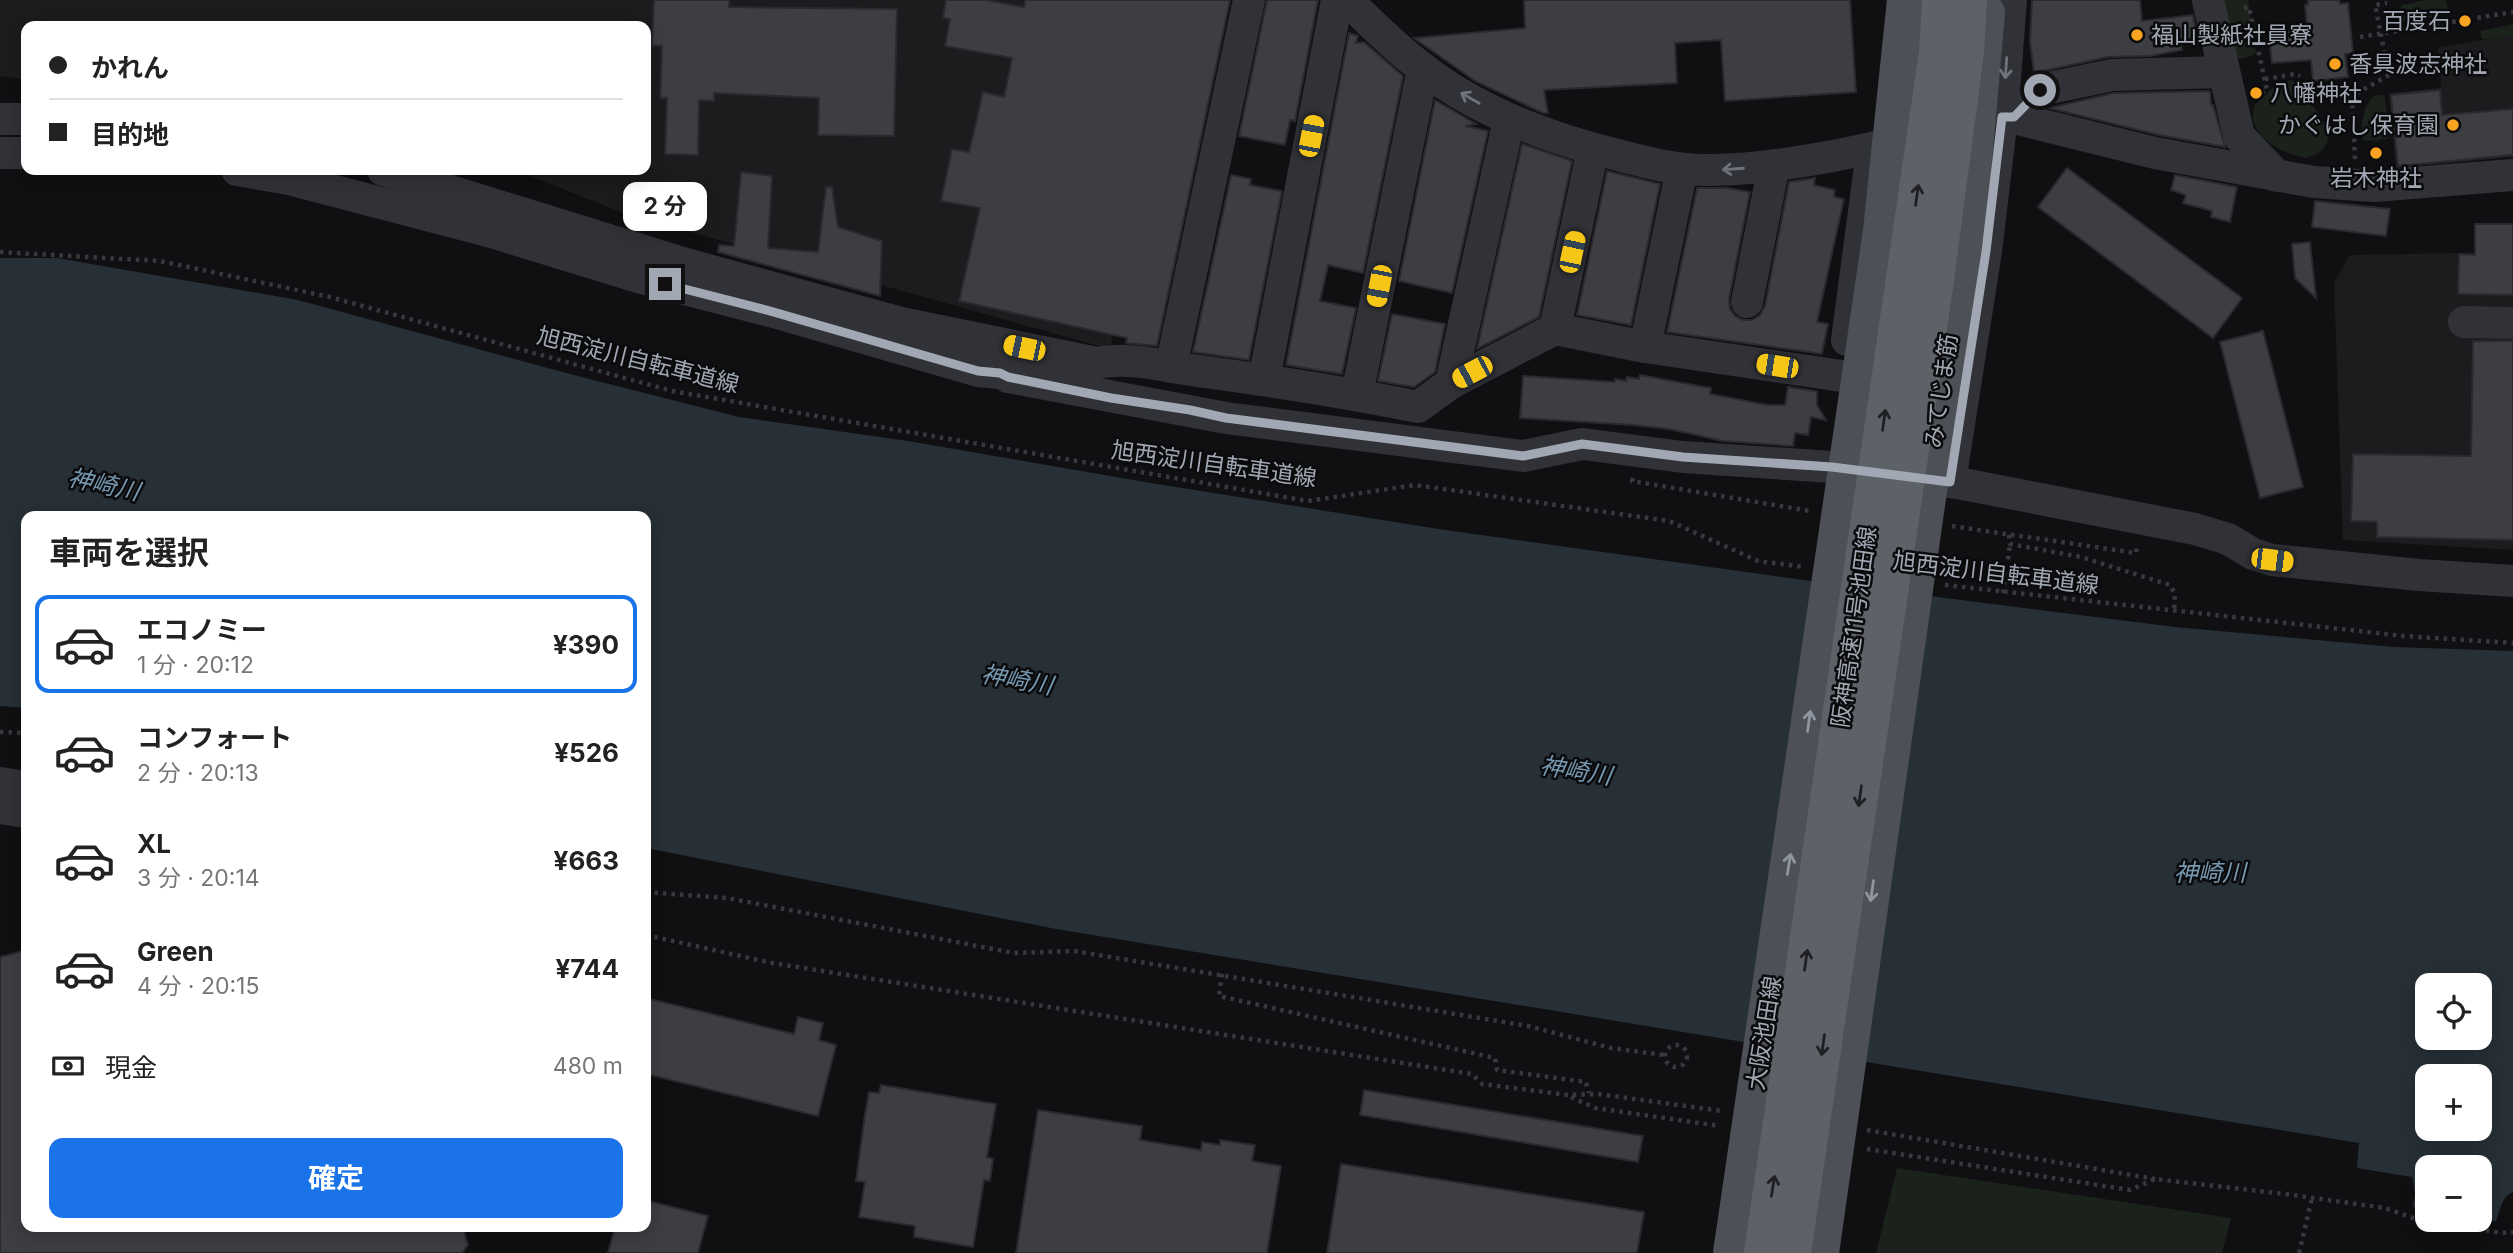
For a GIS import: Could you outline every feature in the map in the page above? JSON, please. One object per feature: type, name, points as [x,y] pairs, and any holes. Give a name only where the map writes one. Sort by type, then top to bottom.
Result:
[{"type":"highway","name":"阪神高速11号池田線","points":[[1763,1253],[1938,52],[1941,0]]},
{"type":"highway","name":"阪神高速11号池田線","points":[[1792,1253],[1932,300],[1965,52],[1968,0]]},
{"type":"main road","name":"大阪池田線","points":[[1732,1253],[1738,1121],[1797,813],[1882,232],[1906,0]]},
{"type":"main road","name":"みてじま筋","points":[[1856,1123],[1881,823],[1970,194],[1987,0]]},
{"type":"main road","points":[[1820,1253],[1829,1197],[1856,1123]]},
{"type":"street","points":[[1171,367],[1249,0]]},
{"type":"street","points":[[1264,380],[1337,0]]},
{"type":"street","points":[[1346,0],[1423,69],[1509,120],[1593,149],[1655,165],[1709,171],[1774,165],[1873,148],[2008,117],[2155,153],[2277,176],[2374,186],[2513,175]]},
{"type":"street","points":[[1832,467],[1886,49],[1889,0]]},
{"type":"street","points":[[1950,482],[2008,117],[2011,0]]},
{"type":"street","points":[[2208,0],[2239,136],[2277,176]]},
{"type":"street","points":[[1357,394],[1423,69]]},
{"type":"street","points":[[2008,117],[2040,90],[2112,75],[2224,72]]},
{"type":"street","points":[[0,119],[21,119]]},
{"type":"street","points":[[1451,383],[1509,120]]},
{"type":"street","points":[[1555,329],[1593,149]]},
{"type":"street","points":[[0,153],[21,153]]},
{"type":"street","points":[[1747,302],[1774,165]]},
{"type":"street","points":[[1645,347],[1682,169]]},
{"type":"street","points":[[266,175],[476,228],[638,277],[770,311],[978,371],[1000,373],[1008,377],[1111,398],[1226,418],[1523,456],[1582,444],[1683,457],[1832,467],[1950,482],[2195,529],[2228,539],[2253,554],[2272,560],[2419,575],[2513,581]]},
{"type":"street","points":[[399,175],[686,264],[901,323],[1097,363],[1113,360],[1171,367],[1357,394],[1418,407],[1451,383],[1555,329],[1645,347],[1842,376]]},
{"type":"street","points":[[2464,322],[2513,323]]},
{"type":"street","points":[[0,783],[21,786]]},
{"type":"street","points":[[0,808],[21,811]]},
{"type":"path","points":[[2357,185],[2352,96],[2389,75],[2375,5],[2387,3]]},
{"type":"path","points":[[2244,8],[2249,7],[2265,79],[2267,91],[2261,92]]},
{"type":"path","points":[[2360,37],[2513,12]]},
{"type":"path","points":[[2265,79],[2294,74],[2300,76]]},
{"type":"path","points":[[2375,133],[2376,142]]},
{"type":"path","name":"旭西淀川自転車道線","points":[[0,252],[160,261],[330,297],[672,391],[1308,501],[1415,485],[1669,521],[1758,561],[1812,568]]},
{"type":"path","points":[[2003,593],[2009,535]]},
{"type":"path","points":[[2010,544],[2081,557],[2170,584],[2175,594],[2174,611]]},
{"type":"path","name":"旭西淀川自転車道線","points":[[1935,584],[2404,636],[2513,643]]},
{"type":"path","points":[[0,732],[21,733]]},
{"type":"path","points":[[651,892],[727,898],[1014,953],[1074,951],[1222,974],[1528,1026],[1611,1048],[1664,1055]]},
{"type":"path","points":[[651,935],[772,963],[1472,1074],[1482,1084],[1568,1096],[1595,1108],[1738,1121]]},
{"type":"path","points":[[1222,974],[1219,996],[1495,1058],[1497,1070],[1586,1082],[1589,1093]]},
{"type":"path","points":[[1673,1045],[1685,1048],[1688,1054],[1687,1061],[1676,1068],[1670,1066],[1664,1055],[1667,1048],[1673,1045]]},
{"type":"path","points":[[1568,1096],[1589,1093],[1738,1121]]},
{"type":"path","points":[[1856,1123],[2155,1179],[2385,1208],[2413,1218],[2502,1233],[2513,1232]]},
{"type":"path","points":[[1867,1149],[2130,1189],[2155,1179]]},
{"type":"path","points":[[2299,1253],[2312,1198]]},
{"type":"shaded area","points":[[0,0],[1185,0],[1110,349],[626,214],[528,175],[651,175],[651,21],[21,21],[21,79],[0,76]]},
{"type":"shaded area","points":[[2223,0],[2248,0],[2256,52],[2252,56],[2239,59],[2235,56]]},
{"type":"shaded area","points":[[2426,0],[2446,0],[2446,14],[2408,23],[2403,21],[2400,9],[2402,5]]},
{"type":"shaded area","points":[[2513,24],[2513,37],[2482,39],[2480,31]]},
{"type":"shaded area","name":"かぐはし保育園","points":[[2513,35],[2513,157],[2396,168],[2389,93],[2441,88],[2438,47]]},
{"type":"shaded area","points":[[2292,80],[2317,112],[2327,132],[2326,145],[2321,151],[2306,158],[2283,151],[2269,142],[2262,137],[2253,121],[2254,106],[2279,82]]},
{"type":"shaded area","points":[[2375,95],[2385,98],[2389,137],[2364,141],[2363,116]]},
{"type":"shaded area","points":[[2513,252],[2513,550],[2343,540],[2334,283],[2350,255]]},
{"type":"shaded area","points":[[1897,1168],[2231,1218],[2222,1253],[1876,1253]]},
{"type":"water","name":"神崎川","points":[[0,258],[57,258],[298,300],[739,417],[908,441],[1151,483],[1445,530],[1811,581],[2175,627],[2394,647],[2513,651],[2513,1192],[2504,1200],[2496,1221],[2492,1220],[2492,1155],[2415,1155],[2415,1193],[2412,1177],[2357,1168],[2359,1143],[1056,929],[651,849],[651,511],[21,511],[21,708],[0,706]]},
{"type":"building","points":[[654,0],[729,0],[729,7],[897,9],[894,136],[818,135],[819,98],[714,93],[714,101],[699,100],[698,155],[665,154],[667,98],[660,98],[662,46],[652,46]]},
{"type":"building","points":[[946,0],[986,0],[1024,7],[1025,0],[1230,0],[1157,346],[1126,343],[1127,338],[959,301],[980,208],[941,201],[952,149],[969,152],[983,92],[1004,97],[1012,58],[945,46],[950,19],[943,18]]},
{"type":"building","points":[[1267,0],[1318,0],[1295,121],[1290,120],[1285,145],[1239,136]]},
{"type":"building","points":[[1524,0],[1850,0],[1856,92],[1725,101],[1721,40],[1675,43],[1677,83],[1544,90],[1548,113],[1543,113],[1475,81],[1414,38],[1525,28]]},
{"type":"building","name":"福山製紙社員寮","points":[[2032,0],[2140,0],[2142,21],[2193,15],[2197,38],[2180,40],[2182,50],[2150,56],[2108,57],[2034,73],[2030,41]]},
{"type":"building","points":[[2308,0],[2339,0],[2340,4],[2348,3],[2353,53],[2345,54],[2348,77],[2313,81],[2311,60],[2272,63],[2269,34],[2307,25],[2305,5],[2308,5]]},
{"type":"building","points":[[1349,33],[1358,36],[1356,43],[1364,42],[1403,76],[1363,273],[1328,265],[1320,301],[1356,308],[1342,374],[1286,365]]},
{"type":"building","points":[[2440,90],[2442,115],[2513,109],[2513,155],[2398,166],[2391,95]]},
{"type":"building","points":[[2208,91],[2225,147],[2159,135],[2049,108],[2114,93]]},
{"type":"building","points":[[1435,100],[1476,124],[1465,126],[1488,131],[1452,293],[1399,281]]},
{"type":"building","points":[[1522,144],[1572,161],[1539,317],[1477,349]]},
{"type":"building","points":[[2067,168],[2242,298],[2213,338],[2038,207]]},
{"type":"building","points":[[1607,171],[1660,184],[1631,325],[1577,315]]},
{"type":"building","points":[[741,172],[772,176],[768,248],[818,252],[826,187],[832,187],[838,227],[882,241],[880,296],[718,252],[719,245],[734,246]]},
{"type":"building","points":[[1231,175],[1251,179],[1250,185],[1282,191],[1249,360],[1193,352]]},
{"type":"building","points":[[2175,175],[2237,187],[2230,222],[2211,217],[2212,211],[2183,203],[2186,195],[2171,190]]},
{"type":"building","points":[[1815,178],[1814,185],[1835,190],[1834,197],[1844,199],[1817,322],[1828,324],[1822,354],[1667,332],[1697,188],[1727,188],[1750,192],[1729,299],[1730,309],[1735,316],[1752,320],[1760,315],[1765,306],[1789,182]]},
{"type":"building","points":[[2315,201],[2390,209],[2386,236],[2312,227]]},
{"type":"building","points":[[2475,224],[2513,224],[2513,295],[2458,294],[2459,254],[2475,255]]},
{"type":"building","points":[[2310,242],[2316,298],[2295,278],[2292,244]]},
{"type":"building","points":[[1392,314],[1445,324],[1435,372],[1414,387],[1378,381]]},
{"type":"building","points":[[2263,331],[2303,487],[2260,498],[2220,342]]},
{"type":"building","points":[[2473,341],[2513,341],[2513,540],[2377,537],[2377,522],[2351,521],[2353,454],[2471,456]]},
{"type":"building","points":[[1640,375],[1711,388],[1710,394],[1768,405],[1785,405],[1788,387],[1815,391],[1817,405],[1826,420],[1811,417],[1808,435],[1795,433],[1793,446],[1723,441],[1669,429],[1633,425],[1520,418],[1523,376],[1615,382],[1615,379],[1626,381],[1627,377],[1639,379]]},
{"type":"building","points":[[21,951],[21,1232],[464,1232],[468,1245],[462,1253],[0,1253],[0,957]]},
{"type":"building","points":[[651,999],[794,1034],[798,1017],[823,1023],[819,1040],[836,1045],[818,1116],[651,1075]]},
{"type":"building","points":[[881,1085],[996,1104],[987,1157],[993,1159],[990,1181],[984,1180],[973,1247],[914,1237],[915,1226],[859,1217],[865,1182],[856,1181],[865,1114],[869,1092],[879,1093]]},
{"type":"building","points":[[1364,1090],[1643,1136],[1638,1162],[1360,1115]]},
{"type":"building","points":[[1038,1110],[1142,1126],[1140,1140],[1201,1150],[1202,1142],[1220,1145],[1220,1140],[1255,1145],[1252,1161],[1281,1166],[1267,1253],[1016,1253]]},
{"type":"building","points":[[1341,1164],[1644,1212],[1637,1253],[1327,1253]]},
{"type":"building","points":[[651,1202],[708,1216],[698,1253],[608,1253],[614,1232],[651,1232]]},
{"type":"place","name":"百度石","points":[[2465,21]]},
{"type":"place","name":"福山製紙社員寮","points":[[2137,35]]},
{"type":"place","name":"香具波志神社","points":[[2335,64]]},
{"type":"place","name":"八幡神社","points":[[2256,93]]},
{"type":"place","name":"かぐはし保育園","points":[[2453,125]]},
{"type":"place","name":"岩木神社","points":[[2376,153]]},
{"type":"route","points":[[665,284],[770,311],[978,371],[1000,373],[1008,377],[1111,398],[1226,418],[1523,456],[1582,444],[1683,457],[1832,467],[1950,482],[1986,251],[2002,117],[2014,117],[2040,90]]}]
